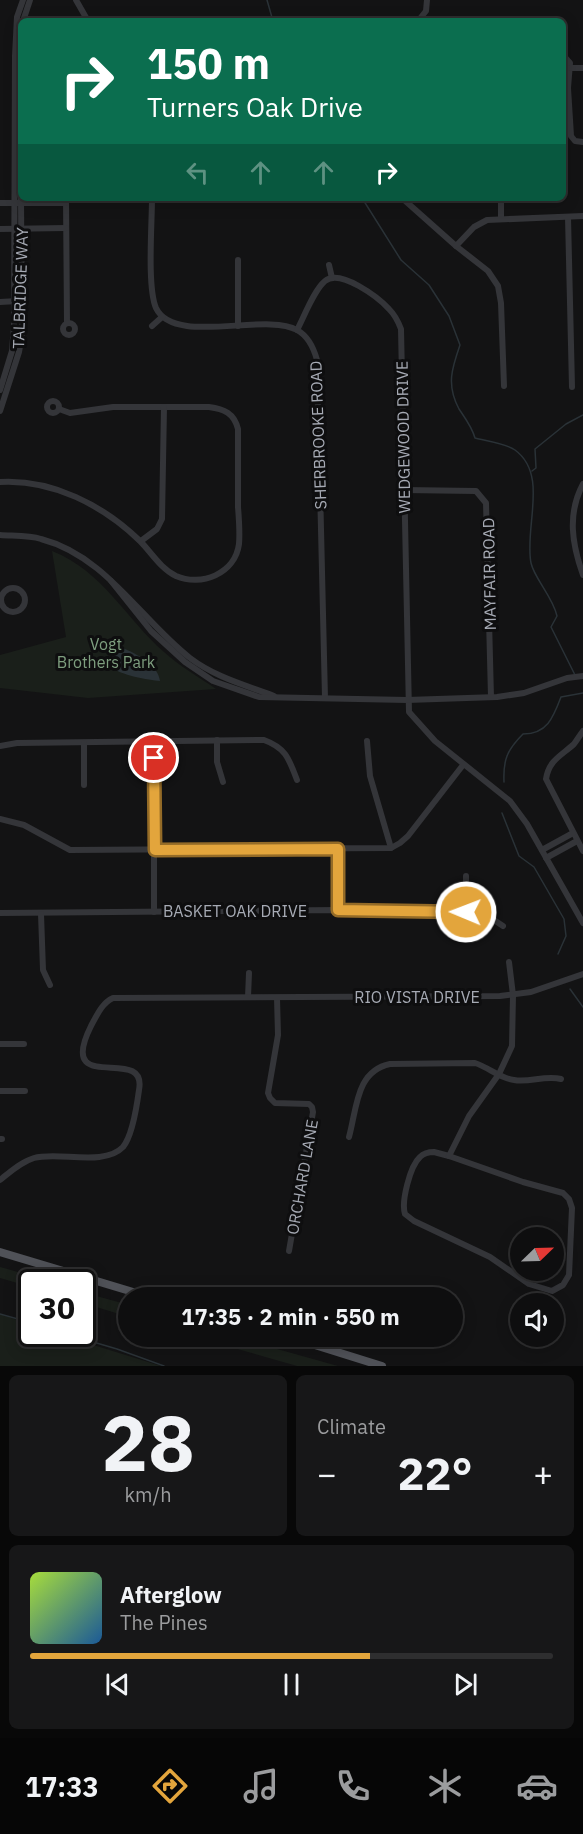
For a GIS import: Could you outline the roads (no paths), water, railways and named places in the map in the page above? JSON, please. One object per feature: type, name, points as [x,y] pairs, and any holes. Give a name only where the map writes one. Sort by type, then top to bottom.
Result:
[{"type":"main road","points":[[0,1252],[118,1287]]},
{"type":"main road","points":[[321,1347],[382,1366]]},
{"type":"street","name":"TALBRIDGE WAY","points":[[18,18],[23,0]]},
{"type":"street","points":[[24,18],[30,0]]},
{"type":"street","points":[[76,0],[86,18]]},
{"type":"street","points":[[420,18],[426,11],[427,0]]},
{"type":"street","name":"TALBRIDGE WAY","points":[[18,20],[16,28],[18,144]]},
{"type":"street","points":[[566,58],[570,68],[571,136],[573,140],[583,142]]},
{"type":"street","points":[[570,68],[583,68]]},
{"type":"street","points":[[0,204],[42,201]]},
{"type":"street","points":[[66,201],[68,323]]},
{"type":"street","points":[[152,201],[151,283],[155,306],[170,322],[192,326],[281,326],[297,330],[324,282],[332,278],[329,265]]},
{"type":"street","points":[[407,201],[456,246],[488,271],[498,286],[501,303],[504,386]]},
{"type":"street","points":[[501,201],[501,218]]},
{"type":"street","name":"TALBRIDGE WAY","points":[[0,390],[19,352],[22,335],[18,301],[19,202]]},
{"type":"street","points":[[456,246],[474,227],[487,220],[583,216]]},
{"type":"street","points":[[568,217],[572,387]]},
{"type":"street","points":[[0,229],[66,228]]},
{"type":"street","points":[[238,260],[238,326]]},
{"type":"street","name":"WEDGEWOOD DRIVE","points":[[332,278],[344,278],[375,298],[397,318],[401,329],[408,700]]},
{"type":"street","points":[[0,302],[18,301]]},
{"type":"street","points":[[152,326],[162,316]]},
{"type":"street","name":"SHERBROOKE ROAD","points":[[297,330],[309,341],[317,360],[326,698]]},
{"type":"street","name":"TALBRIDGE WAY","points":[[0,411],[4,380]]},
{"type":"street","points":[[0,482],[35,484],[60,491],[91,504],[116,519],[141,541],[168,571],[188,580],[202,580],[222,573],[229,567],[239,545],[238,429],[230,413],[222,408],[113,407],[70,413],[59,409]]},
{"type":"street","points":[[141,541],[157,529],[162,519],[164,407]]},
{"type":"street","points":[[583,484],[577,495],[572,518],[574,547],[583,575]]},
{"type":"street","name":"MAYFAIR ROAD","points":[[404,490],[476,491],[486,503],[491,697]]},
{"type":"street","points":[[0,535],[40,538],[77,553],[111,581],[151,631],[185,662],[213,681],[259,697],[408,700],[491,697],[524,693],[559,681],[583,676]]},
{"type":"street","points":[[408,700],[412,717],[429,735],[510,801],[527,824],[583,923]]},
{"type":"street","points":[[583,731],[576,742],[552,762],[547,770],[546,779],[583,851]]},
{"type":"street","points":[[217,740],[217,762],[223,782]]},
{"type":"street","points":[[0,746],[16,743],[264,740],[281,748],[289,759],[297,780]]},
{"type":"street","points":[[367,741],[370,776],[391,848]]},
{"type":"street","points":[[154,742],[154,912]]},
{"type":"street","points":[[84,743],[84,785]]},
{"type":"street","points":[[0,819],[24,825],[70,850],[391,848],[408,836],[463,765]]},
{"type":"street","points":[[542,850],[573,833]]},
{"type":"street","points":[[546,858],[577,841]]},
{"type":"street","points":[[338,849],[338,910]]},
{"type":"street","points":[[466,876],[466,912]]},
{"type":"street","name":"BASKET OAK DRIVE","points":[[0,913],[338,910],[466,912],[485,914],[503,926]]},
{"type":"street","points":[[41,914],[43,970],[50,985]]},
{"type":"street","points":[[449,1155],[469,1116],[499,1074],[512,1046],[513,995],[509,962]]},
{"type":"street","points":[[248,997],[249,973]]},
{"type":"street","name":"RIO VISTA DRIVE","points":[[0,1180],[13,1169],[36,1157],[101,1156],[112,1154],[124,1145],[134,1114],[140,1086],[139,1078],[135,1073],[120,1068],[100,1068],[91,1065],[81,1052],[82,1043],[90,1027],[107,1000],[113,998],[486,997],[513,995],[541,989],[583,974]]},
{"type":"street","name":"ORCHARD LANE","points":[[278,998],[278,1035],[268,1093],[275,1103],[309,1104],[313,1112],[289,1251]]},
{"type":"street","points":[[0,1044],[24,1044]]},
{"type":"street","points":[[349,1137],[364,1082],[371,1072],[381,1066],[475,1063],[517,1081],[561,1079]]},
{"type":"street","points":[[365,1065],[371,1072]]},
{"type":"street","points":[[0,1091],[25,1090]]},
{"type":"street","points":[[428,1153],[449,1155],[523,1182],[563,1193],[569,1198],[572,1208],[569,1275],[564,1285],[552,1291],[529,1284],[490,1257],[414,1221],[405,1214],[403,1199],[417,1161],[428,1153]]},
{"type":"waterway","points":[[267,0],[272,18]]},
{"type":"waterway","points":[[364,201],[401,260],[429,285],[449,316],[460,345],[451,384],[455,400],[475,438],[515,450],[525,461],[531,473],[533,487],[531,563],[555,609],[557,616],[551,627],[575,675]]},
{"type":"waterway","points":[[532,471],[536,468],[535,449],[566,424],[583,415]]},
{"type":"waterway","points":[[504,782],[507,756],[523,734],[543,728],[555,712],[561,697],[583,693]]},
{"type":"waterway","points":[[502,813],[519,856],[534,867],[564,919],[566,936],[558,954]]},
{"type":"waterway","points":[[570,989],[583,1007]]},
{"type":"waterway","points":[[0,1314],[18,1319]]},
{"type":"waterway","points":[[96,1343],[164,1366]]},
{"type":"park label","name":"Vogt Brothers Park","points":[[106,653]]}]
